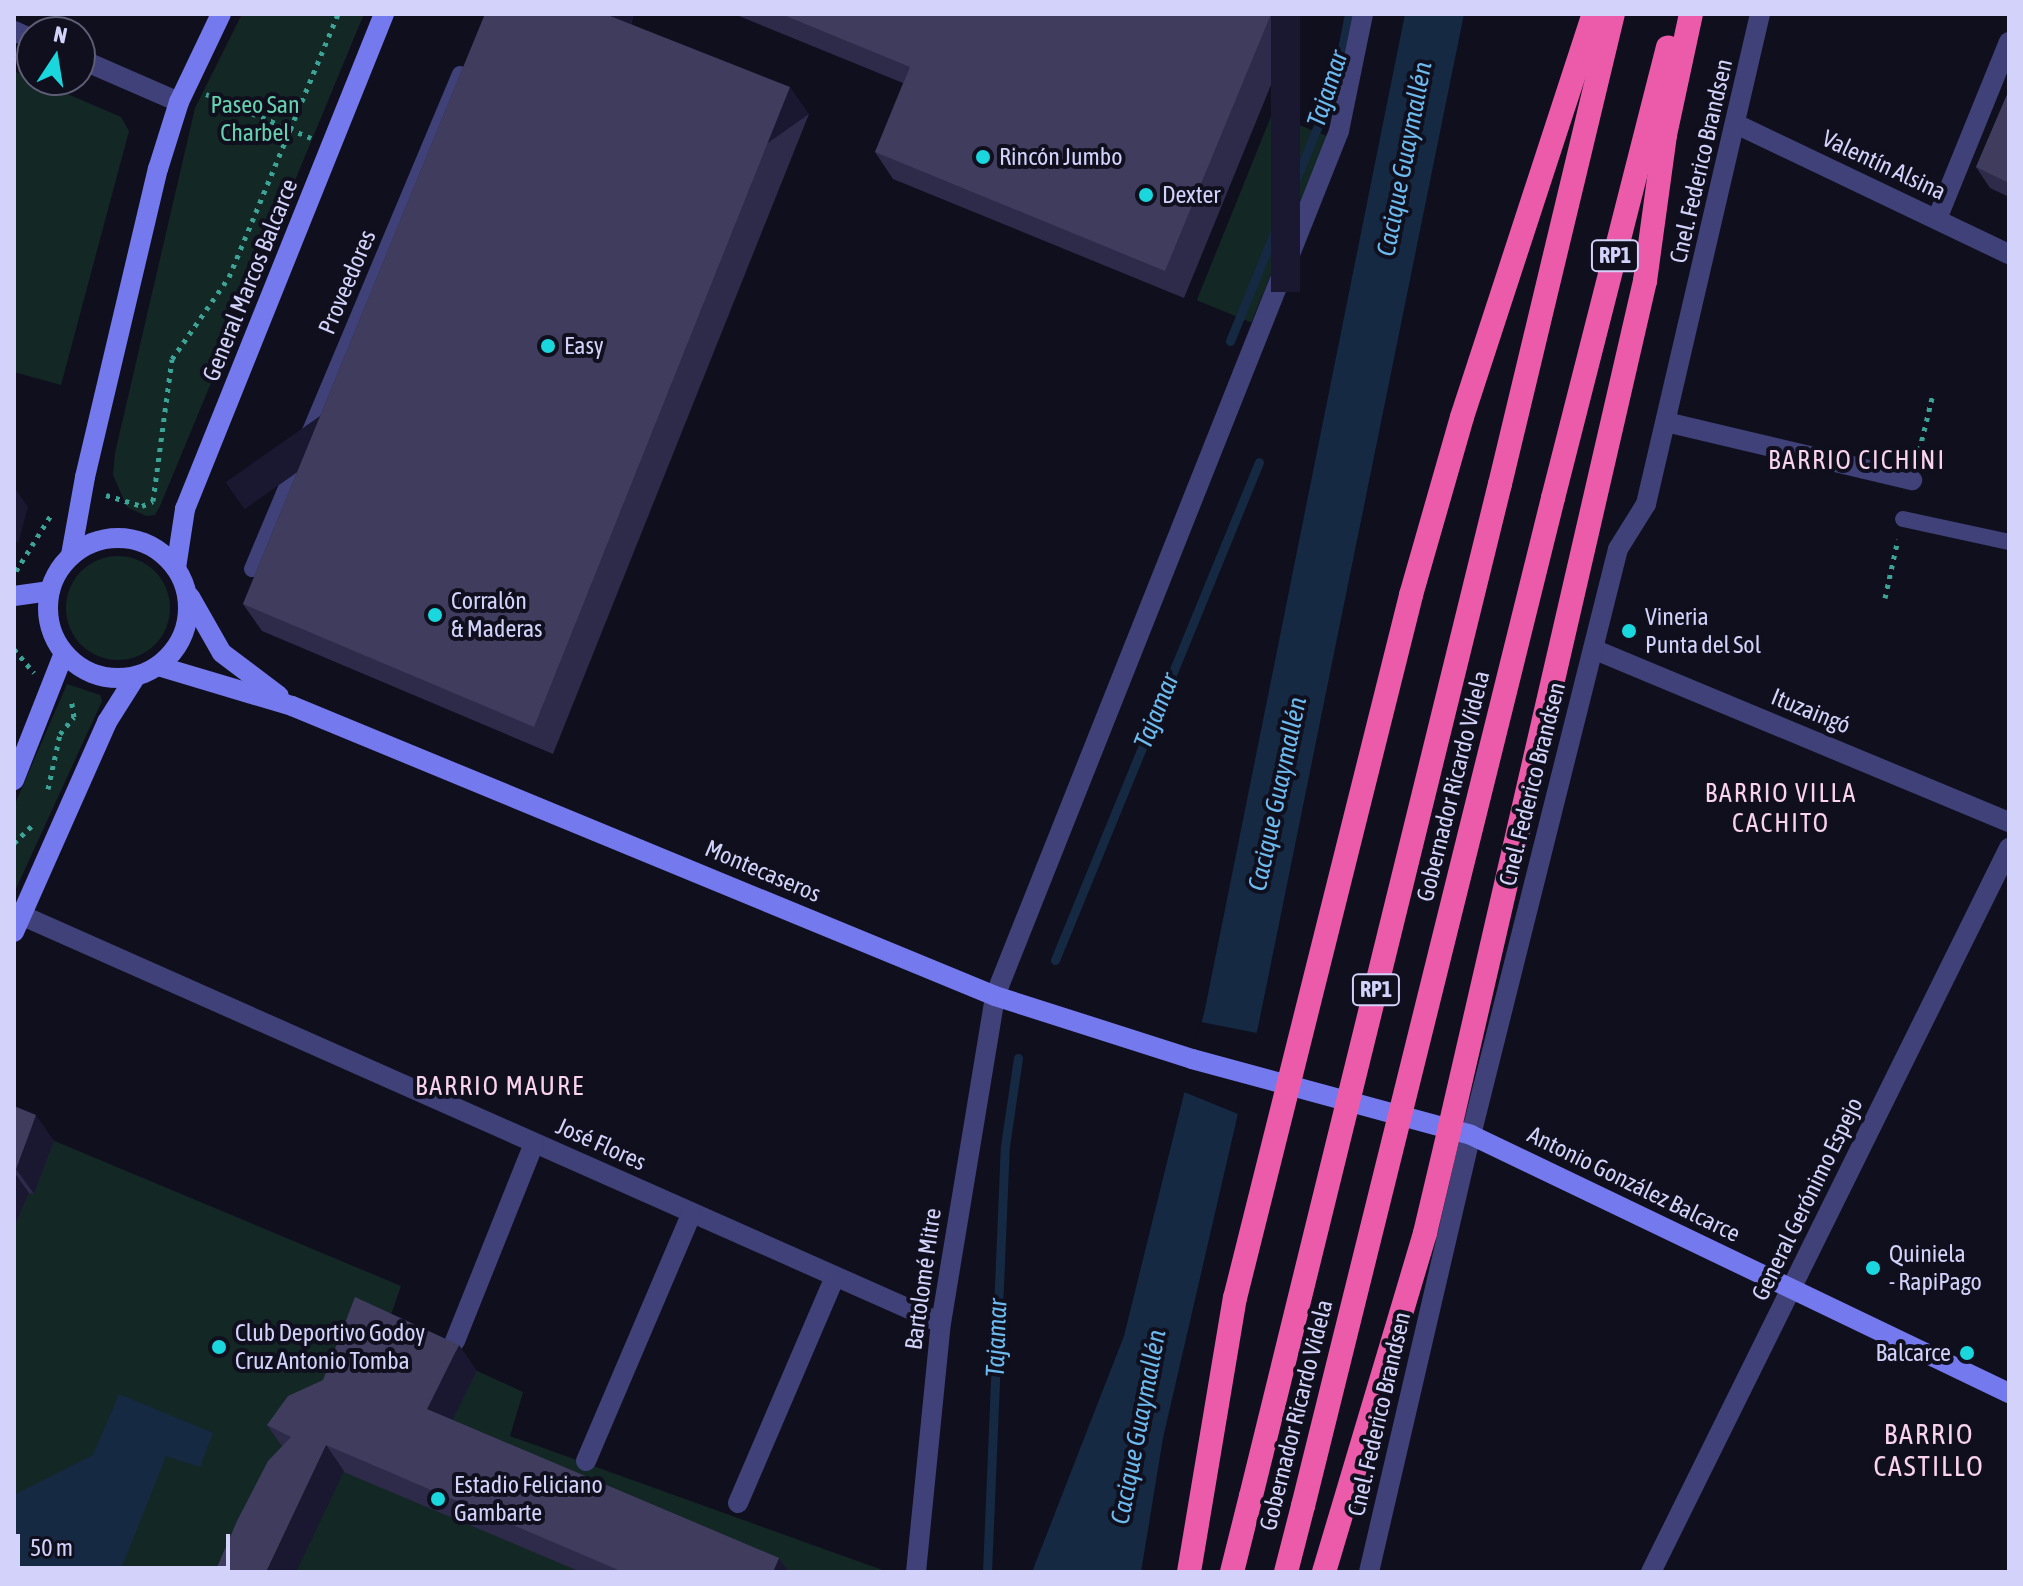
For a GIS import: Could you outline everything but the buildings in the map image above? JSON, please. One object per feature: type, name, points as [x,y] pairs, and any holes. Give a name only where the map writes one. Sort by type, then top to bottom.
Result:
[{"type":"highway","points":[[1189,1572],[1235,1298],[1411,595],[1462,417],[1594,14]]},
{"type":"highway","name":"Gobernador Ricardo Videla","points":[[1232,1572],[1613,14]]},
{"type":"highway","name":"Gobernador Ricardo Videla","points":[[1286,1572],[1676,14]]},
{"type":"highway","points":[[1324,1572],[1425,1233],[1460,1131],[1645,281],[1665,135],[1691,14]]},
{"type":"main road","points":[[71,555],[95,542],[127,539],[153,548],[176,568],[186,590],[185,630],[158,666],[136,676],[100,676],[64,653],[49,623],[50,591],[71,555],[82,488],[158,169],[183,94],[221,14]]},
{"type":"main road","name":"General Marcos Balcarce","points":[[176,568],[185,509],[384,14]]},
{"type":"main road","name":"Montecaseros","points":[[186,590],[222,653],[292,706]]},
{"type":"main road","points":[[14,596],[50,591]]},
{"type":"main road","points":[[14,780],[64,653]]},
{"type":"main road","name":"Montecaseros","points":[[158,666],[292,706],[995,996],[1220,1067]]},
{"type":"main road","points":[[18,924],[107,722],[136,676]]},
{"type":"main road","name":"Antonio González Balcarce","points":[[1220,1067],[1460,1131],[2009,1393]]},
{"type":"street","name":"Bartolomé Mitre","points":[[916,1572],[941,1323],[995,996],[1339,131],[1363,14]]},
{"type":"street","name":"Cnel. Federico Brandsen","points":[[1369,1572],[1460,1131],[1618,549],[1646,504],[1760,14]]},
{"type":"street","points":[[1937,219],[2009,42]]},
{"type":"street","points":[[96,64],[183,94]]},
{"type":"street","name":"Valentín Alsina","points":[[1736,124],[2009,254]]},
{"type":"street","points":[[1666,422],[1912,480]]},
{"type":"street","name":"Ituzaingó","points":[[1593,649],[2009,822]]},
{"type":"street","name":"General Gerónimo Espejo","points":[[1651,1572],[2009,848]]},
{"type":"street","name":"José Flores","points":[[18,924],[534,1143],[941,1323]]},
{"type":"street","points":[[455,1341],[534,1143]]},
{"type":"street","points":[[586,1461],[692,1213]]},
{"type":"street","points":[[738,1503],[835,1277]]},
{"type":"lane","name":"Proveedores","points":[[252,569],[467,58]]},
{"type":"lane","points":[[1903,519],[2009,542]]},
{"type":"path","points":[[82,488],[142,506],[153,501],[172,359],[229,277],[338,14]]},
{"type":"path","points":[[183,94],[332,146]]},
{"type":"path","points":[[14,574],[35,546],[55,504]]},
{"type":"green space","name":"Paseo San Charbel","points":[[242,14],[364,14],[160,506],[155,515],[146,516],[127,507],[113,475],[115,453],[195,108]]},
{"type":"green space","points":[[14,71],[16,96],[72,96],[121,117],[129,131],[61,385],[14,372]]},
{"type":"green space","points":[[1272,114],[1327,136],[1251,322],[1197,300]]},
{"type":"green space","points":[[118,556],[138,560],[155,571],[166,588],[170,608],[166,628],[155,645],[138,656],[118,660],[98,656],[81,645],[70,628],[66,608],[70,588],[81,571],[98,560]]},
{"type":"green space","points":[[67,684],[100,695],[102,701],[14,893],[14,806]]},
{"type":"green space","name":"Club Deportivo Godoy Cruz Antonio Tomba","points":[[14,1124],[401,1286],[386,1329],[523,1392],[510,1436],[888,1572],[14,1572]]},
{"type":"water","name":"Cacique Guaymallén","points":[[1405,14],[1464,14],[1258,1027],[1163,1438],[1141,1572],[1032,1572],[1124,1336],[1205,1009]]},
{"type":"water","points":[[119,1394],[213,1433],[200,1467],[166,1456],[120,1572],[14,1572],[14,1495],[93,1455]]},
{"type":"pier","points":[[1201,1022],[1257,1033],[1238,1114],[1184,1092]]},
{"type":"waterway","name":"Tajamar","points":[[1230,341],[1335,84],[1349,14]]},
{"type":"waterway","name":"Tajamar","points":[[1055,960],[1259,462]]},
{"type":"waterway","name":"Tajamar","points":[[987,1572],[1005,1146],[1018,1058]]},
{"type":"place","name":"Rincón Jumbo","points":[[983,157]]},
{"type":"place","name":"Dexter","points":[[1146,195]]},
{"type":"place","name":"Easy","points":[[548,346]]},
{"type":"place","name":"Corralón & Maderas","points":[[435,615]]},
{"type":"place","name":"Vineria Punta del Sol","points":[[1629,631]]},
{"type":"place","name":"Quiniela - RapiPago","points":[[1873,1268]]},
{"type":"place","name":"Club Deportivo Godoy Cruz Antonio Tomba","points":[[219,1347]]},
{"type":"place","name":"Balcarce","points":[[1967,1353]]},
{"type":"place","name":"Estadio Feliciano Gambarte","points":[[438,1499]]},
{"type":"district","name":"BARRIO CICHINI","points":[[1857,461]]},
{"type":"district","name":"BARRIO VILLA CACHITO","points":[[1781,809]]},
{"type":"district","name":"BARRIO MAURE","points":[[500,1087]]},
{"type":"district","name":"BARRIO CASTILLO","points":[[1929,1450]]}]
